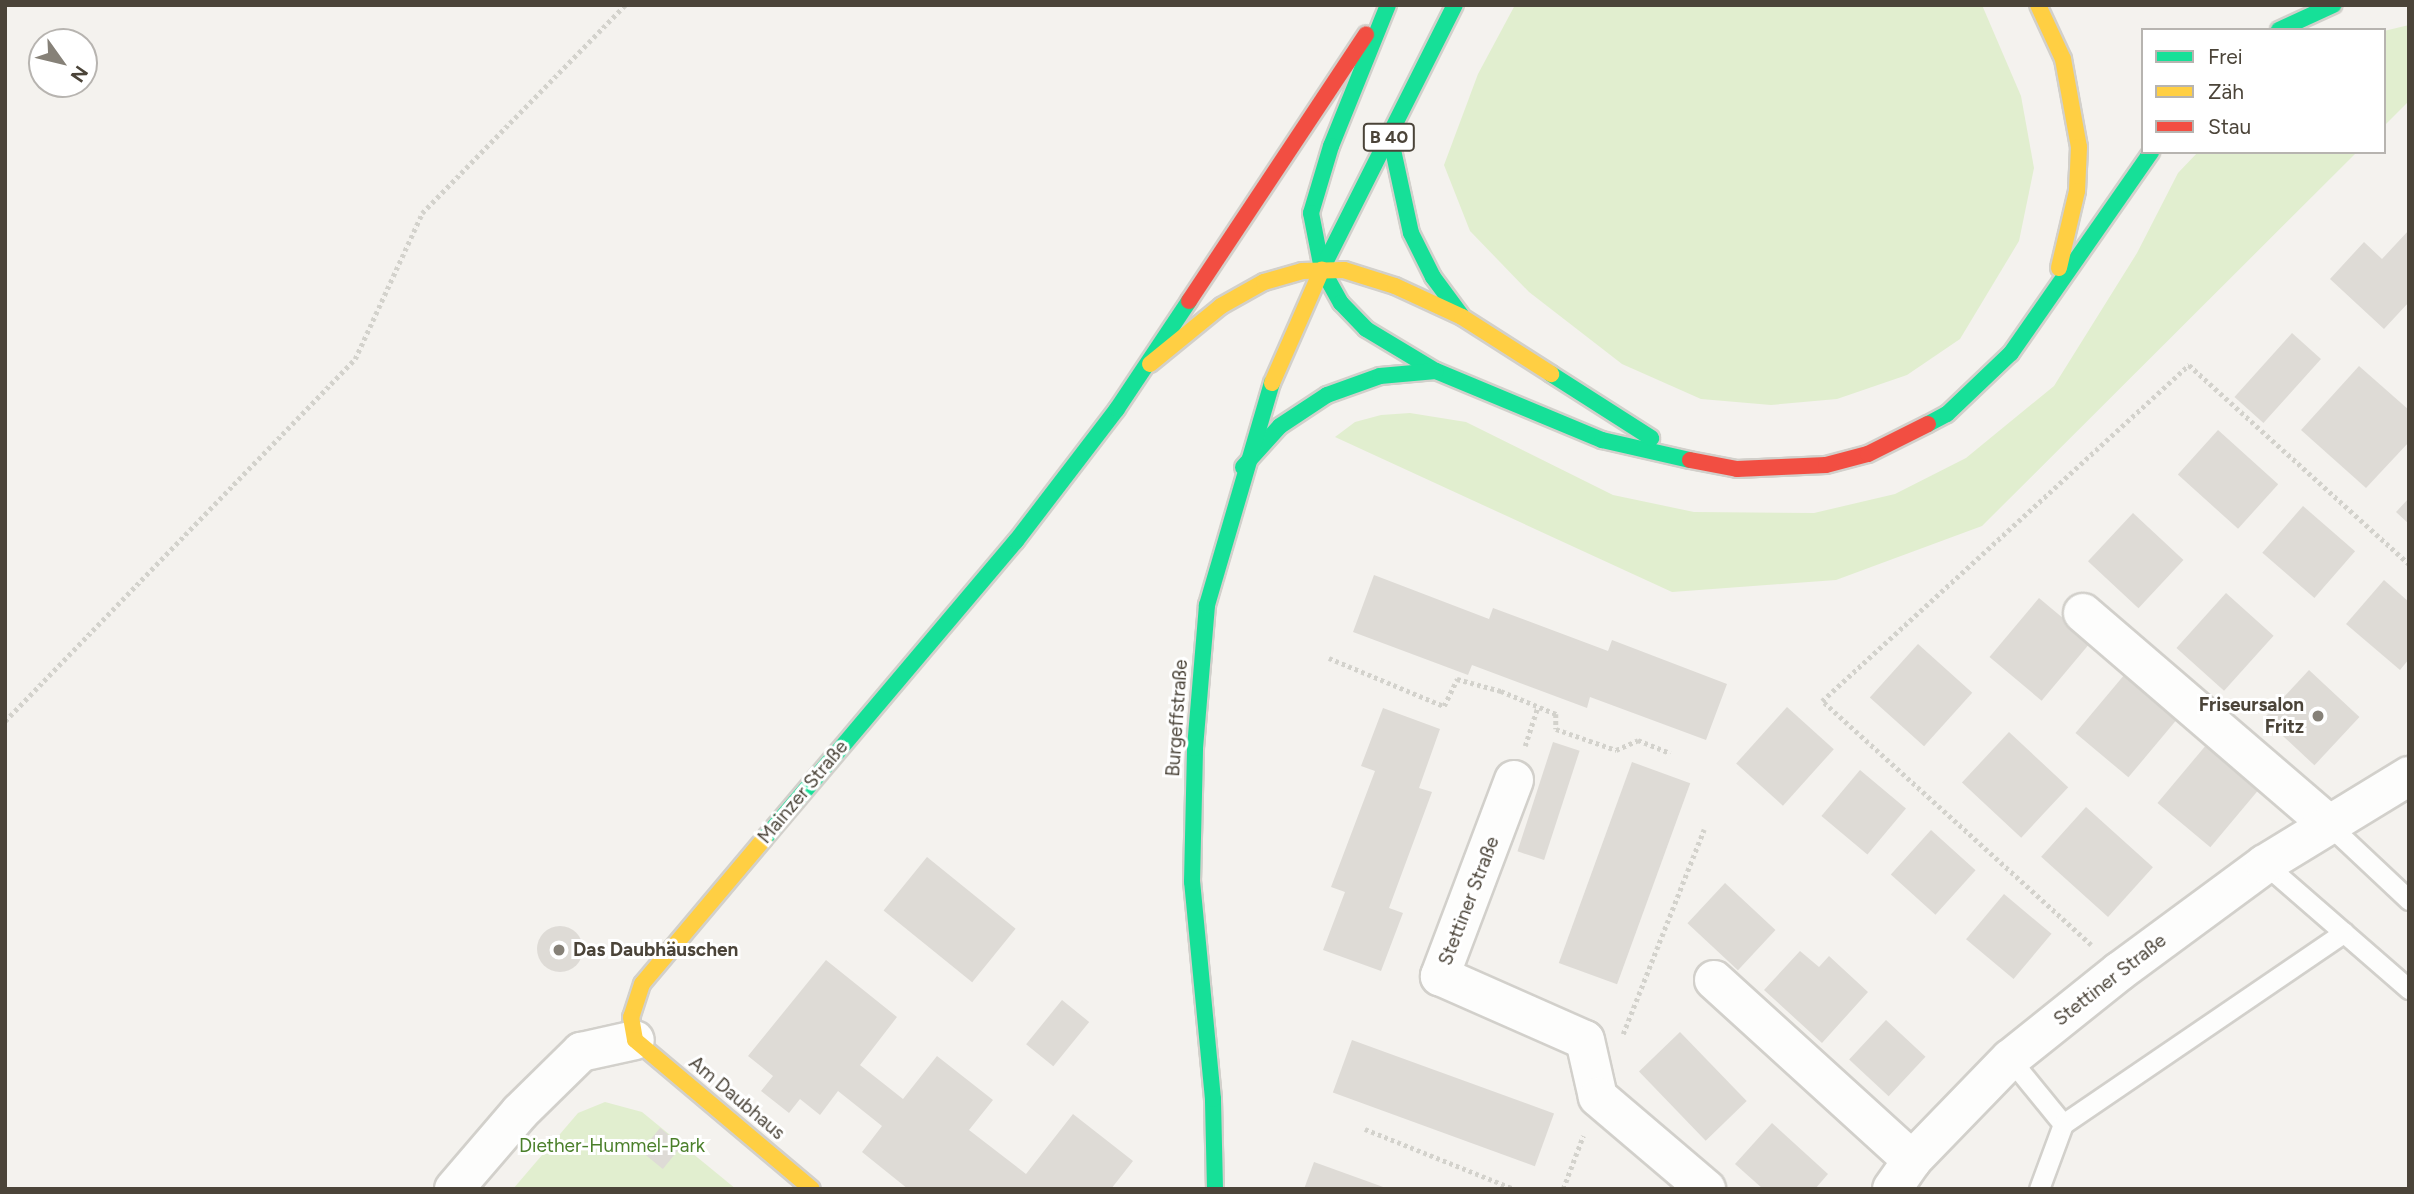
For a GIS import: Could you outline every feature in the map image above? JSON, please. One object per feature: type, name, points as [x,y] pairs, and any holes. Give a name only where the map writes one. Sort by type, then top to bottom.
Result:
[{"type":"main road","points":[[1387,5],[1331,146],[1311,213],[1322,269],[1341,303],[1366,329],[1436,371],[1602,440],[1694,461],[1782,470],[1826,465],[1878,450],[1947,414],[1981,386],[2036,317],[2150,154]]},
{"type":"main road","points":[[1150,364],[1387,5]]},
{"type":"main road","name":"B 40","points":[[1322,269],[1455,5]]},
{"type":"main road","points":[[2036,317],[2070,235],[2079,147],[2063,59],[2038,5]]},
{"type":"main road","points":[[2283,28],[2333,5]]},
{"type":"main road","points":[[1390,136],[1411,233],[1433,277],[1462,317]]},
{"type":"main road","points":[[1150,364],[1240,295],[1283,275],[1322,269],[1365,274],[1462,317],[1614,418],[1694,461]]},
{"type":"main road","name":"Burgeffstraße","points":[[1216,1189],[1213,1099],[1192,882],[1195,748],[1207,606],[1243,467],[1267,391],[1322,269]]},
{"type":"main road","name":"Mainzer Straße","points":[[635,1040],[631,1017],[652,971],[1016,541],[1150,364]]},
{"type":"main road","points":[[1243,467],[1280,426],[1327,395],[1380,376],[1436,371]]},
{"type":"main road","name":"Am Daubhaus","points":[[635,1040],[812,1189]]},
{"type":"street","points":[[2084,612],[2328,824]]},
{"type":"street","name":"Stettiner Straße","points":[[1714,980],[1902,1174],[2010,1059],[2265,864],[2409,776]]},
{"type":"street","name":"Stettiner Straße","points":[[1514,780],[1440,976],[1585,1040],[1598,1097]]},
{"type":"street","points":[[454,1189],[520,1112],[581,1052],[635,1040]]},
{"type":"street","points":[[1598,1097],[1706,1189]]},
{"type":"lane","points":[[2328,824],[2409,900]]},
{"type":"lane","points":[[2265,864],[2409,989]]},
{"type":"lane","points":[[2039,1189],[2063,1125],[2344,932]]},
{"type":"lane","points":[[2010,1059],[2063,1125]]},
{"type":"path","points":[[5,721],[355,359],[422,213],[625,5]]},
{"type":"path","points":[[1329,658],[1444,706],[1457,679],[1501,691],[1556,714],[1556,729],[1580,738],[1616,750],[1638,740],[1671,753]]},
{"type":"path","points":[[1563,1189],[1704,829]]},
{"type":"path","points":[[1364,1129],[1514,1189]]},
{"type":"green space","points":[[1515,5],[1982,5],[2021,96],[2034,168],[2019,241],[1960,339],[1907,375],[1837,399],[1771,405],[1701,399],[1622,364],[1529,292],[1470,231],[1444,165],[1478,74]]},
{"type":"green space","points":[[2409,25],[2409,101],[2386,124],[2386,31]]},
{"type":"green space","points":[[2196,154],[2355,154],[1982,526],[1836,580],[1672,592],[1335,437],[1355,422],[1381,415],[1410,413],[1466,422],[1613,495],[1694,512],[1814,513],[1895,494],[1966,458],[2054,386],[2137,253],[2178,173]]},
{"type":"green space","name":"Diether-Hummel-Park","points":[[605,1102],[642,1112],[736,1189],[513,1189],[578,1113]]},
{"type":"building","points":[[2409,230],[2409,302],[2384,329],[2330,279],[2364,242],[2382,259]]},
{"type":"building","points":[[2292,333],[2321,359],[2263,423],[2234,397]]},
{"type":"building","points":[[2359,366],[2409,410],[2409,442],[2366,488],[2301,430]]},
{"type":"building","points":[[2218,430],[2278,484],[2238,529],[2178,475]]},
{"type":"building","points":[[2409,498],[2409,524],[2396,512]]},
{"type":"building","points":[[2303,506],[2355,551],[2314,598],[2262,553]]},
{"type":"building","points":[[2133,513],[2183,560],[2138,608],[2088,561]]},
{"type":"building","points":[[1374,575],[1489,619],[1493,608],[1608,651],[1612,640],[1727,684],[1706,740],[1590,697],[1587,708],[1472,665],[1468,675],[1353,632]]},
{"type":"building","points":[[2384,580],[2409,602],[2409,659],[2400,670],[2346,624]]},
{"type":"building","points":[[2226,593],[2274,636],[2224,691],[2176,648]]},
{"type":"building","points":[[2039,598],[2091,642],[2042,701],[1990,657]]},
{"type":"building","points":[[1918,644],[1972,693],[1924,746],[1870,698]]},
{"type":"building","points":[[2309,670],[2359,717],[2314,765],[2264,718]]},
{"type":"building","points":[[2125,674],[2178,718],[2128,777],[2076,733]]},
{"type":"building","points":[[1787,707],[1834,749],[1783,806],[1736,763]]},
{"type":"building","points":[[1383,708],[1440,729],[1419,788],[1432,792],[1389,908],[1403,913],[1381,971],[1323,950],[1345,892],[1331,887],[1375,771],[1361,766]]},
{"type":"building","points":[[2009,732],[2068,787],[2021,838],[1962,782]]},
{"type":"building","points":[[1553,742],[1580,751],[1544,860],[1517,851]]},
{"type":"building","points":[[2207,744],[2260,788],[2210,847],[2158,803]]},
{"type":"building","points":[[1632,762],[1690,783],[1617,984],[1559,963]]},
{"type":"building","points":[[1860,770],[1906,809],[1867,855],[1821,816]]},
{"type":"building","points":[[2086,807],[2153,867],[2108,917],[2041,857]]},
{"type":"building","points":[[1931,830],[1976,870],[1935,915],[1891,875]]},
{"type":"building","points":[[927,857],[1016,929],[972,982],[884,911]]},
{"type":"building","points":[[1725,883],[1775,930],[1738,970],[1687,923]]},
{"type":"building","points":[[2004,894],[2051,934],[2014,979],[1966,939]]},
{"type":"building","name":"Das Daubhäuschen","points":[[560,926],[576,933],[583,949],[576,965],[560,972],[544,965],[537,949],[544,933]]},
{"type":"building","points":[[1800,951],[1819,967],[1829,956],[1868,992],[1822,1043],[1764,990]]},
{"type":"building","points":[[826,960],[897,1017],[860,1065],[903,1099],[937,1056],[993,1100],[969,1130],[1026,1174],[1073,1114],[1133,1161],[1111,1189],[908,1189],[862,1152],[882,1126],[838,1091],[820,1115],[800,1099],[789,1113],[761,1091],[773,1076],[748,1056]]},
{"type":"building","points":[[1062,1000],[1089,1022],[1053,1066],[1026,1044]]},
{"type":"building","points":[[1886,1020],[1925,1057],[1889,1096],[1849,1059]]},
{"type":"building","points":[[1680,1032],[1747,1101],[1706,1141],[1639,1072]]},
{"type":"building","points":[[1352,1040],[1554,1114],[1535,1166],[1333,1093]]},
{"type":"building","points":[[1772,1123],[1828,1174],[1815,1189],[1763,1189],[1735,1164]]},
{"type":"building","points":[[660,1128],[682,1146],[663,1169],[641,1151]]},
{"type":"building","points":[[1314,1162],[1386,1188],[1386,1189],[1304,1189]]},
{"type":"traffic: fast","points":[[1388,5],[1331,146],[1311,213],[1322,269],[1341,303],[1366,329],[1436,371],[1602,440],[1690,460]]},
{"type":"traffic: fast","points":[[1322,269],[1455,5]]},
{"type":"traffic: fast","points":[[2283,28],[2333,5]]},
{"type":"traffic: fast","points":[[1390,136],[1411,233],[1433,277],[1461,315]]},
{"type":"traffic: fast","points":[[1928,424],[1947,414],[2011,353],[2150,154]]},
{"type":"traffic: fast","points":[[764,839],[1016,541],[1117,409],[1189,301]]},
{"type":"traffic: fast","points":[[1243,467],[1280,426],[1327,395],[1380,376],[1436,371]]},
{"type":"traffic: fast","points":[[1551,374],[1651,438]]},
{"type":"traffic: fast","points":[[1215,1189],[1213,1099],[1192,882],[1195,748],[1207,605],[1272,383]]},
{"type":"traffic: slow","points":[[2038,5],[2063,59],[2079,147],[2077,191],[2059,268]]},
{"type":"traffic: slow","points":[[1272,383],[1322,269]]},
{"type":"traffic: slow","points":[[1150,364],[1221,306],[1264,282],[1302,271],[1344,270],[1395,286],[1462,317],[1551,374]]},
{"type":"traffic: slow","points":[[764,839],[642,984],[631,1017],[635,1040],[812,1189]]},
{"type":"traffic: jam","points":[[1189,301],[1366,35]]},
{"type":"traffic: jam","points":[[1690,460],[1737,469],[1826,465],[1868,454],[1928,424]]},
{"type":"place","name":"Friseursalon Fritz","points":[[2318,716]]},
{"type":"place","name":"Das Daubhäuschen","points":[[559,950]]}]
